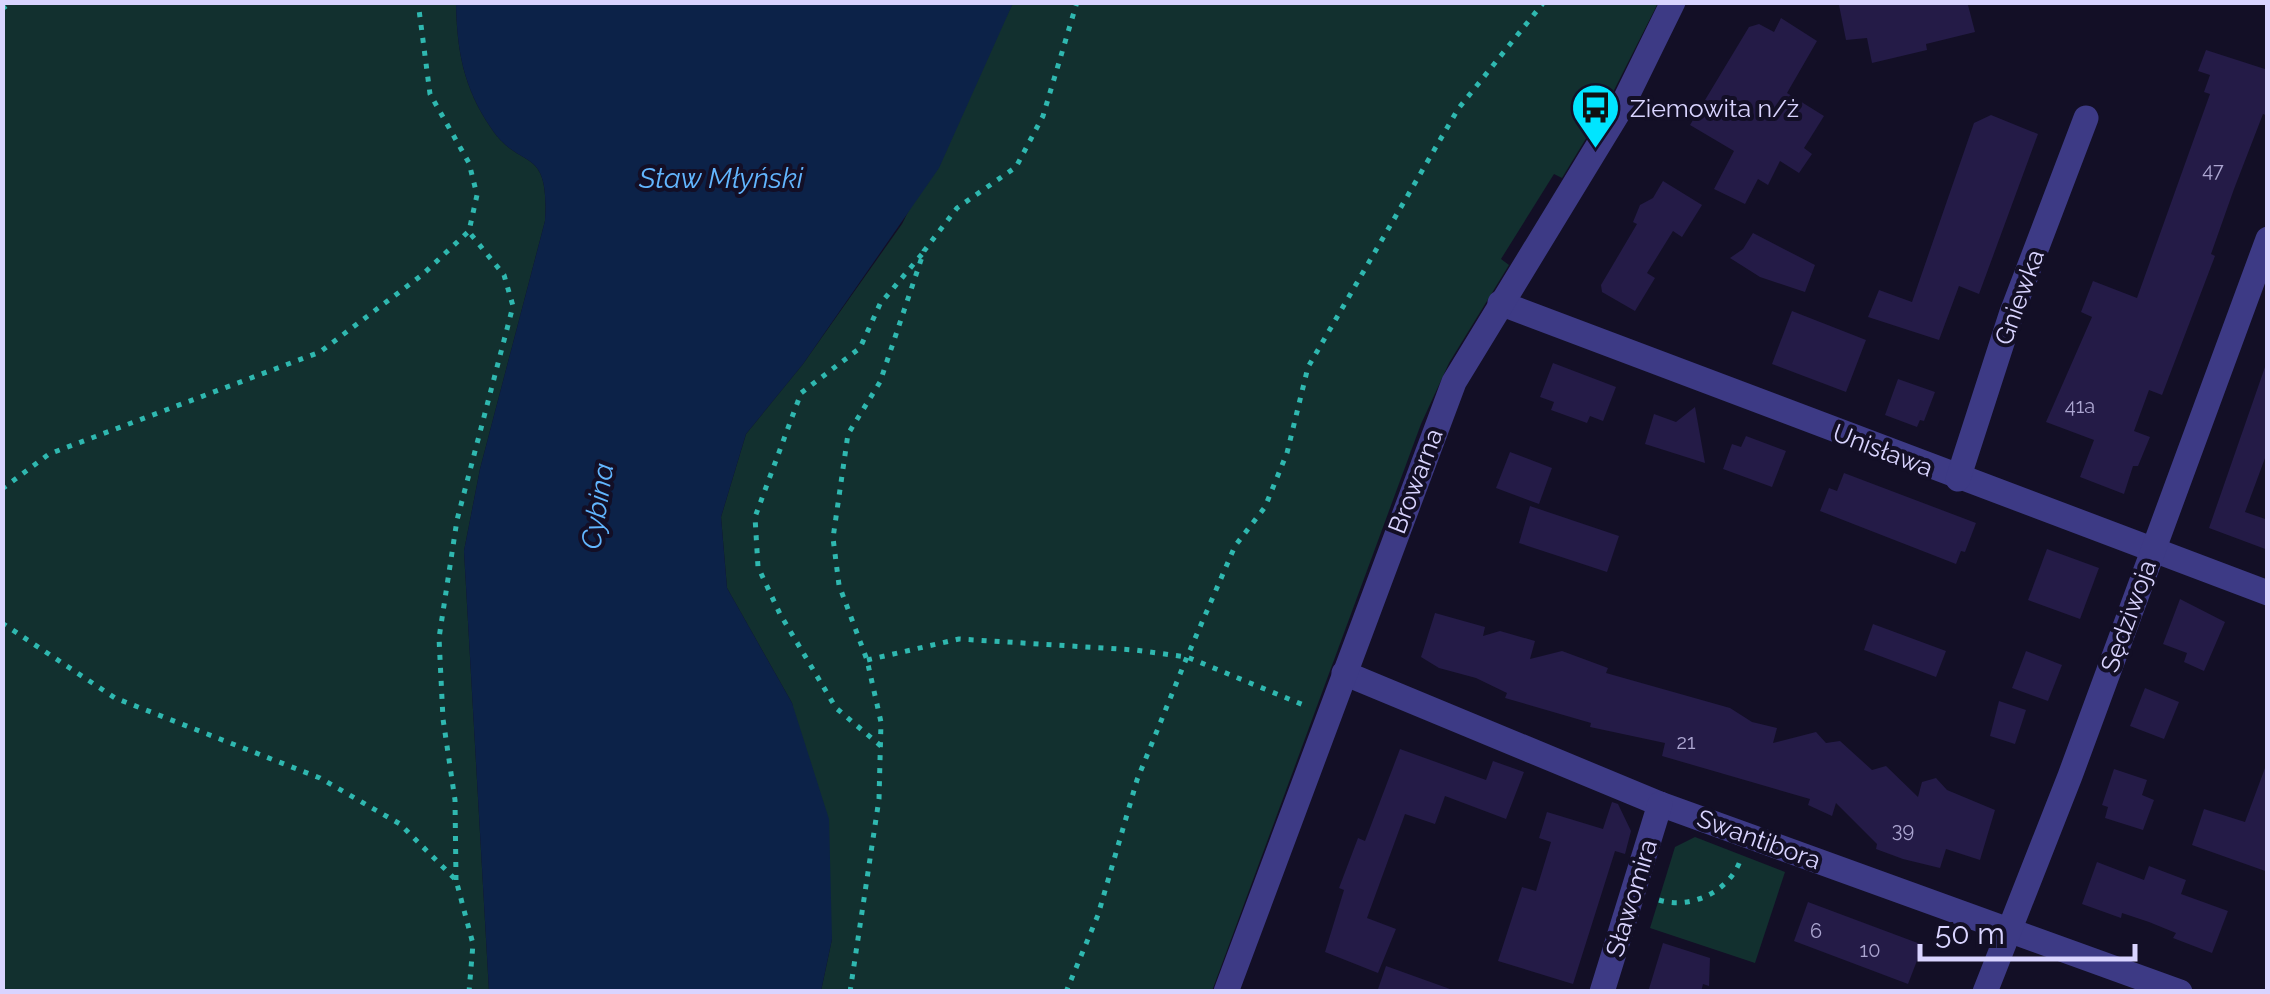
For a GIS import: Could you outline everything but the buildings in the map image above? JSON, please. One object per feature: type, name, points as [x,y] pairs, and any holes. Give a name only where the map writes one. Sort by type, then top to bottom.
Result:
[{"type":"street","name":"Browarna","points":[[1226,992],[1438,418],[1500,303],[1620,108],[1673,2]]},
{"type":"street","name":"Gniewka","points":[[1958,479],[2011,315],[2086,118]]},
{"type":"street","name":"Sędziwoja","points":[[1985,992],[2070,776],[2268,239]]},
{"type":"street","name":"Unisława","points":[[1500,303],[2268,593]]},
{"type":"street","name":"Swantibora","points":[[1344,673],[1660,804],[2180,992]]},
{"type":"street","name":"Sławomira","points":[[1602,992],[1660,804]]},
{"type":"path","points":[[2,8],[10,2]]},
{"type":"path","points":[[2,489],[49,454],[320,352],[422,275],[469,232],[477,196],[469,163],[430,94],[418,2]]},
{"type":"path","points":[[880,746],[836,708],[780,614],[758,567],[755,516],[801,393],[860,348],[880,304],[957,208],[1016,167],[1043,116],[1077,2]]},
{"type":"path","points":[[1066,992],[1098,916],[1137,780],[1187,657],[1235,546],[1265,507],[1287,453],[1308,367],[1458,108],[1544,2]]},
{"type":"path","points":[[469,232],[504,276],[514,306],[457,520],[439,638],[443,719],[455,800],[456,880],[472,944],[469,992]]},
{"type":"path","points":[[850,992],[879,799],[881,722],[867,660],[839,585],[833,538],[848,434],[880,382],[924,251]]},
{"type":"path","points":[[2,623],[115,698],[320,778],[400,824],[456,880]]},
{"type":"path","points":[[867,660],[959,638],[1187,657],[1328,715]]},
{"type":"path","points":[[1659,900],[1682,904],[1711,893],[1734,874],[1742,855]]},
{"type":"green space","points":[[2,3],[456,3],[460,52],[481,113],[502,141],[538,169],[543,180],[545,221],[480,469],[464,551],[489,991],[3,991]]},
{"type":"green space","points":[[1013,3],[1658,3],[1607,104],[1562,178],[1554,174],[1501,259],[1509,265],[1449,363],[1421,424],[1212,991],[821,991],[832,939],[792,703],[727,588],[721,517],[746,434],[803,364],[902,224]]},
{"type":"green space","points":[[1695,837],[1785,872],[1755,963],[1650,928],[1675,847]]},
{"type":"water","name":"Staw Młyński","points":[[456,3],[1013,3],[939,168],[803,364],[746,434],[721,517],[727,588],[792,703],[829,819],[832,939],[821,991],[489,991],[464,551],[480,469],[545,221],[545,196],[538,169],[502,141],[474,98],[460,52]]},
{"type":"place","name":"Ziemowita n/ż","points":[[1595,150]]},
{"type":"water label","name":"Cybina","points":[[597,506]]}]
